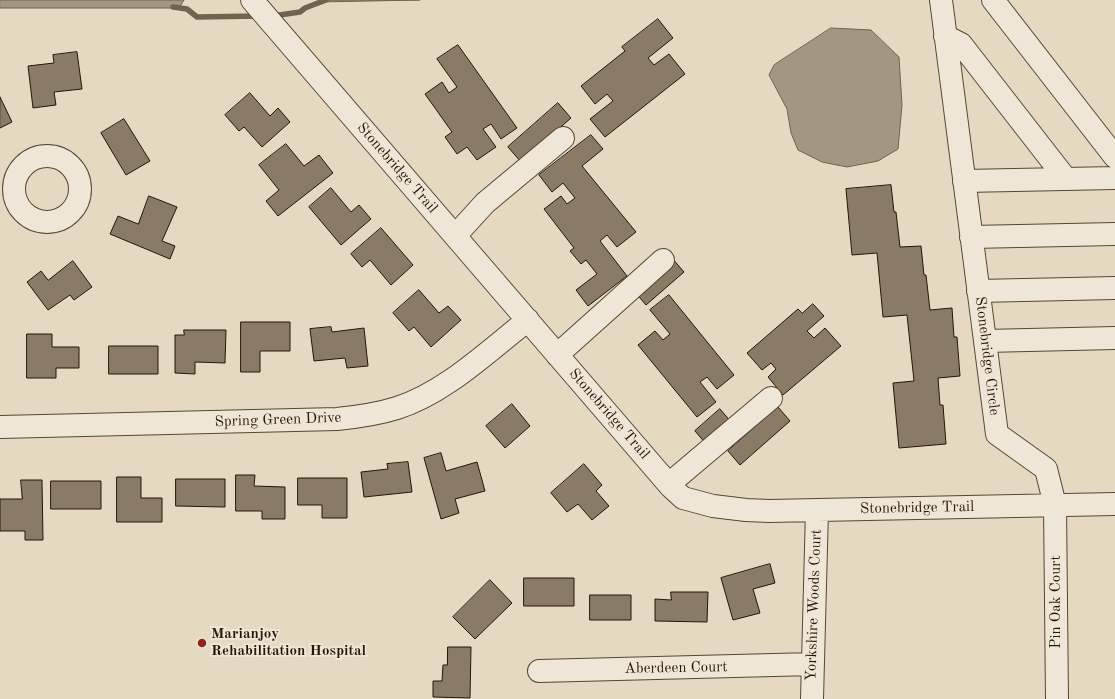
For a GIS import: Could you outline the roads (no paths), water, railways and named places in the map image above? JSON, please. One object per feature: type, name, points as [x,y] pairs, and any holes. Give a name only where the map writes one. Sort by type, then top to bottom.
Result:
[{"type":"street","name":"Stonebridge Trail","points":[[252,0],[669,484],[683,498],[713,506],[746,510],[1115,504]]},
{"type":"street","name":"Stonebridge Circle","points":[[941,0],[997,434],[1046,469],[1056,505]]},
{"type":"street","points":[[993,0],[1115,157]]},
{"type":"street","points":[[945,36],[961,44],[1066,179]]},
{"type":"street","points":[[455,236],[485,203],[563,138]]},
{"type":"street","points":[[964,181],[1115,178]]},
{"type":"street","points":[[0,202],[15,180]]},
{"type":"street","points":[[971,236],[1115,234]]},
{"type":"street","points":[[558,355],[663,260]]},
{"type":"street","points":[[978,291],[1115,288]]},
{"type":"street","name":"Spring Green Drive","points":[[0,427],[337,419],[363,416],[397,408],[430,394],[452,379],[528,320]]},
{"type":"street","points":[[985,341],[1115,338]]},
{"type":"street","points":[[669,484],[771,398]]},
{"type":"street","name":"Pin Oak Court","points":[[1056,505],[1057,699]]},
{"type":"street","name":"Yorkshire Woods Court","points":[[812,699],[817,510]]},
{"type":"street","name":"Aberdeen Court","points":[[539,671],[813,664]]},
{"type":"waterway","points":[[273,16],[300,12],[305,8],[326,0]]},
{"type":"waterway","points":[[173,7],[187,9],[197,17],[259,16]]},
{"type":"place","name":"Marianjoy Rehabilitation Hospital","points":[[202,643]]}]
